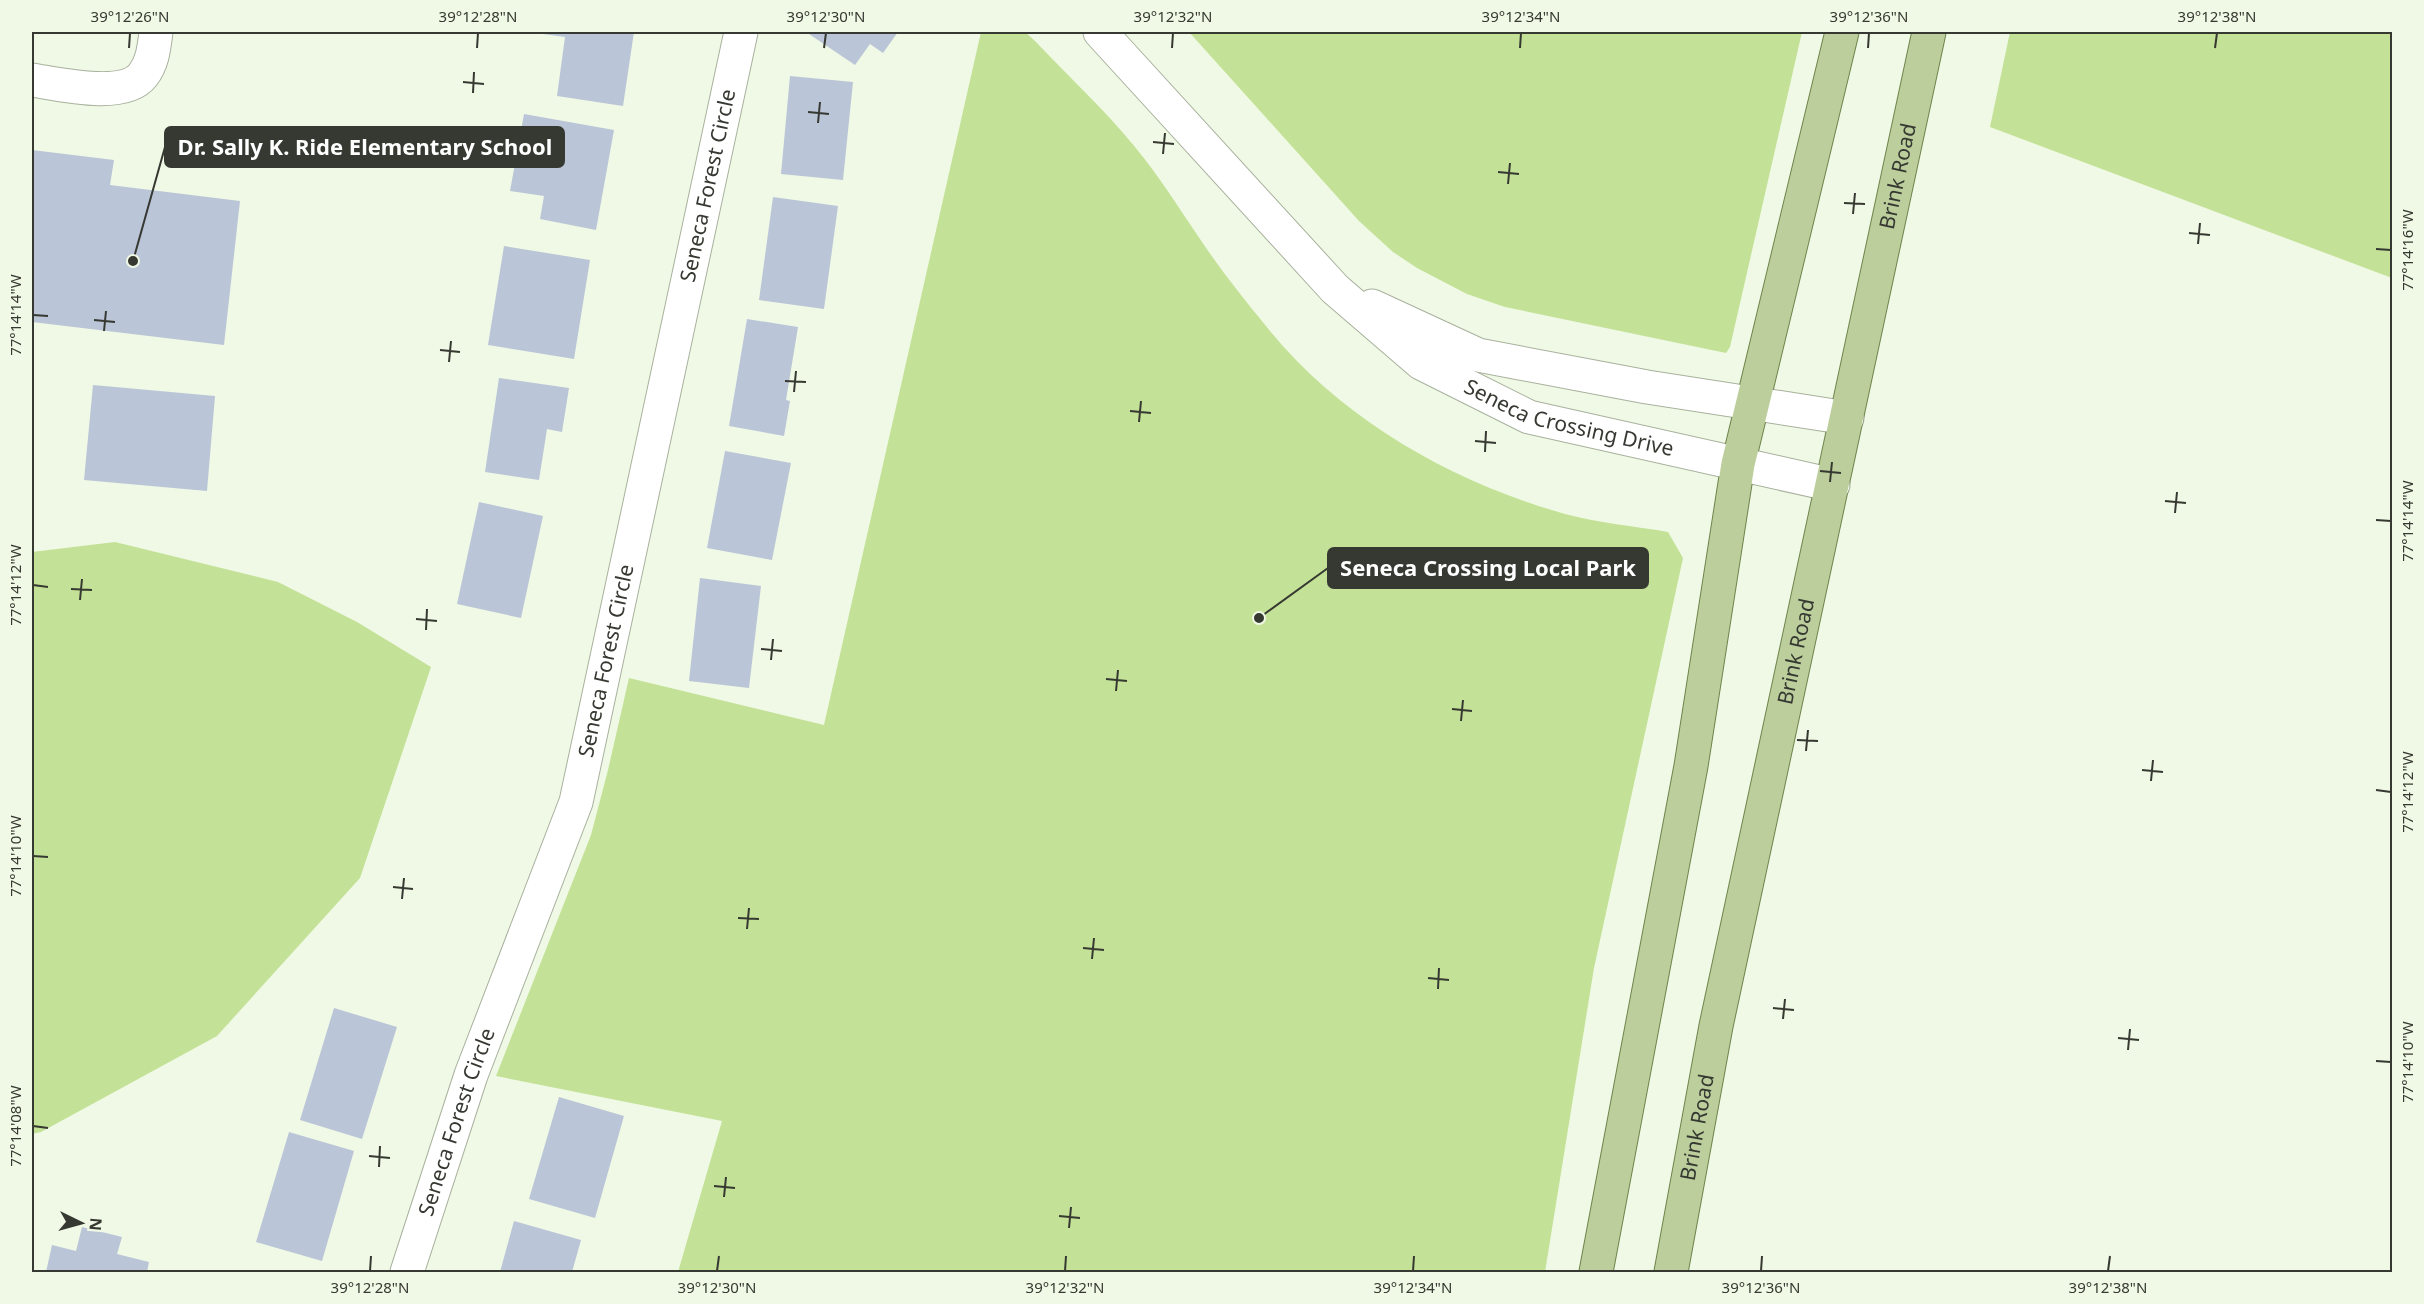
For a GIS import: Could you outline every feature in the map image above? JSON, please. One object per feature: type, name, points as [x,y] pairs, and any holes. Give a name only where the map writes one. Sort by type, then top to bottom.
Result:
[{"type":"main road","points":[[1596,1272],[1691,766],[1738,464],[1842,32]]},
{"type":"main road","name":"Brink Road","points":[[1671,1272],[1716,1026],[1929,32]]},
{"type":"street","points":[[32,80],[99,89],[125,86],[142,77],[153,57],[156,32]]},
{"type":"street","name":"Seneca Forest Circle","points":[[407,1272],[471,1075],[576,802],[741,32]]},
{"type":"street","name":"Seneca Crossing Drive","points":[[1100,32],[1335,289],[1421,363],[1529,417],[1833,485]]},
{"type":"street","name":"Seneca Crossing Drive","points":[[1335,289],[1478,355],[1647,387],[1847,418]]},
{"type":"green space","points":[[981,32],[1025,32],[1035,41],[1135,147],[1240,294],[1266,326],[1295,359],[1363,418],[1440,465],[1523,501],[1578,517],[1668,532],[1683,558],[1594,968],[1545,1272],[678,1272],[722,1121],[496,1076],[591,835],[629,678],[824,725]]},
{"type":"green space","points":[[1189,32],[1802,32],[1730,347],[1726,353],[1505,307],[1467,294],[1417,268],[1393,252],[1359,221]]},
{"type":"green space","points":[[2010,32],[2392,32],[2392,278],[1990,127]]},
{"type":"green space","points":[[115,542],[278,582],[357,622],[431,667],[360,878],[217,1036],[41,1132],[32,1134],[32,552]]},
{"type":"building","points":[[543,32],[634,32],[623,106],[557,96],[565,37],[543,34]]},
{"type":"building","points":[[806,32],[898,32],[883,53],[870,44],[855,65]]},
{"type":"building","points":[[790,76],[853,82],[843,180],[781,174]]},
{"type":"building","points":[[524,114],[614,130],[596,230],[540,219],[544,196],[510,191]]},
{"type":"building","points":[[32,150],[114,160],[110,185],[240,201],[224,345],[32,322]]},
{"type":"building","points":[[773,197],[838,206],[824,309],[759,300]]},
{"type":"building","points":[[504,246],[590,260],[574,359],[488,345]]},
{"type":"building","points":[[747,319],[798,327],[786,400],[790,401],[784,436],[729,426]]},
{"type":"building","points":[[499,378],[569,388],[562,432],[547,429],[539,480],[485,472]]},
{"type":"building","points":[[93,385],[215,396],[207,491],[84,480]]},
{"type":"building","points":[[725,451],[791,463],[772,560],[707,548]]},
{"type":"building","points":[[479,502],[543,516],[521,618],[457,604]]},
{"type":"building","points":[[700,578],[761,586],[749,688],[689,681]]},
{"type":"building","points":[[334,1008],[397,1027],[362,1139],[300,1120]]},
{"type":"building","points":[[559,1097],[624,1116],[595,1218],[529,1199]]},
{"type":"building","points":[[289,1132],[354,1151],[322,1261],[256,1242]]},
{"type":"building","points":[[514,1221],[581,1240],[572,1272],[500,1272]]},
{"type":"building","points":[[82,1227],[122,1237],[117,1254],[149,1262],[147,1272],[46,1272],[52,1245],[76,1251]]},
{"type":"place","name":"Dr. Sally K. Ride Elementary School","points":[[133,261]]},
{"type":"place","name":"Seneca Crossing Local Park","points":[[1259,618]]}]
